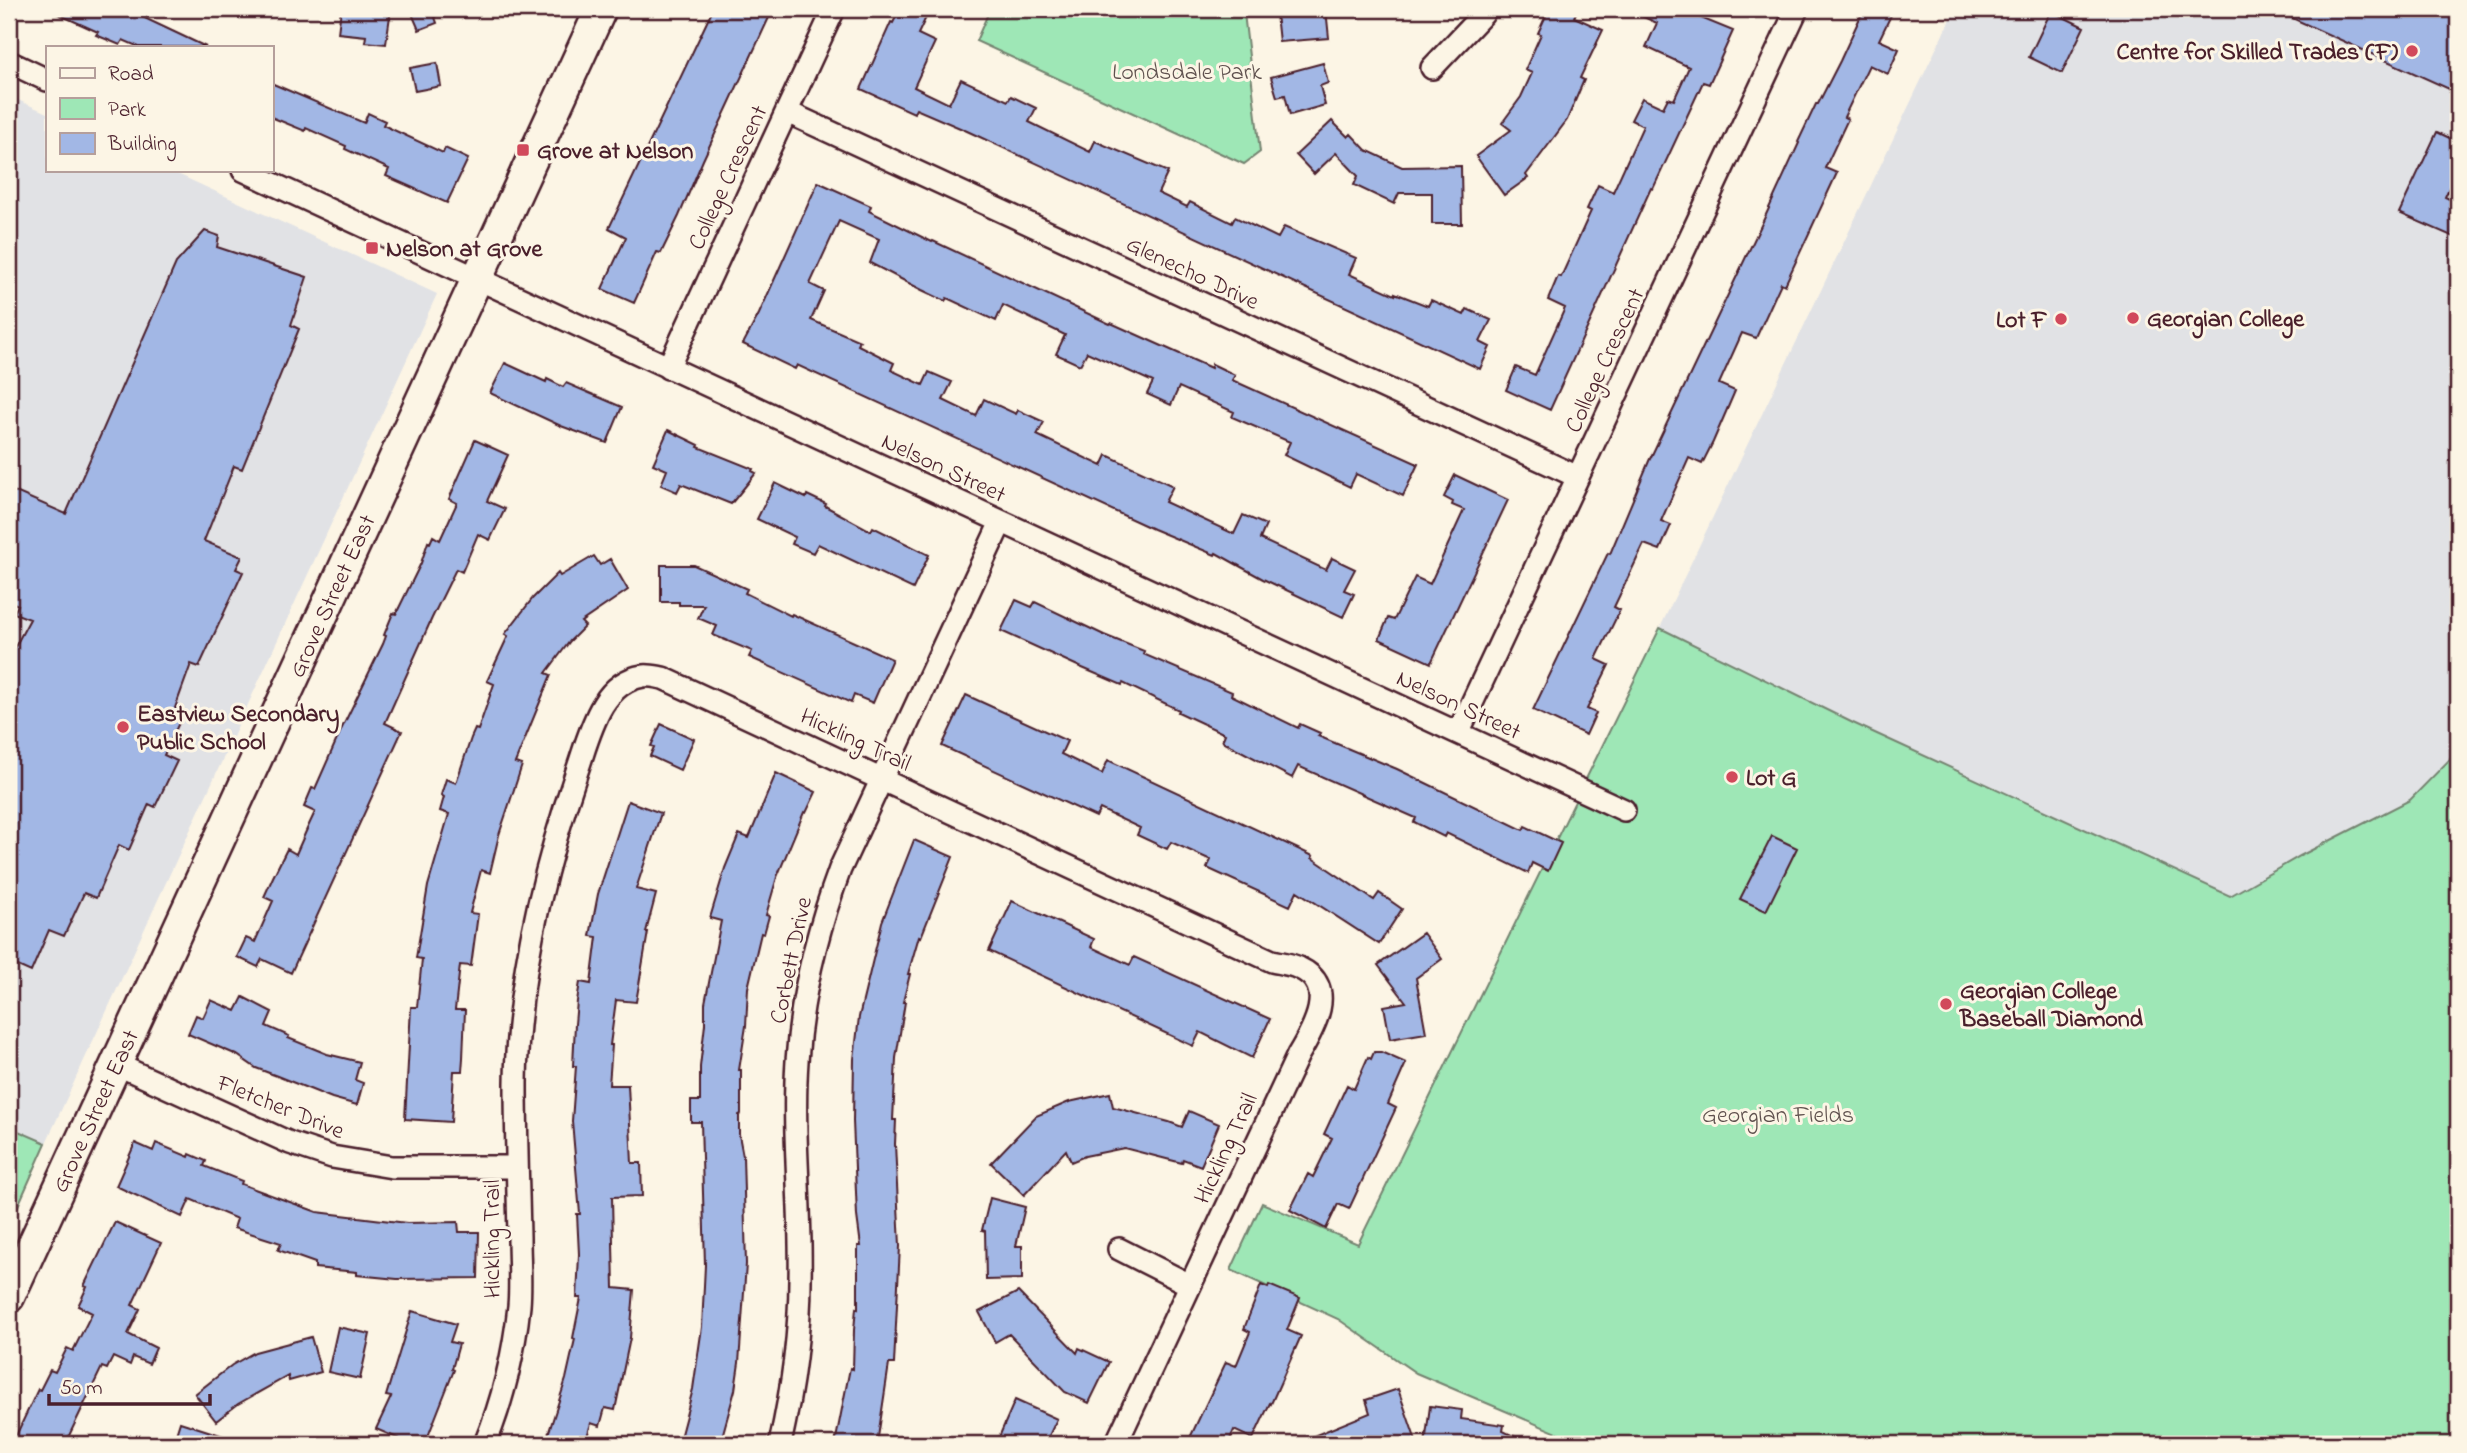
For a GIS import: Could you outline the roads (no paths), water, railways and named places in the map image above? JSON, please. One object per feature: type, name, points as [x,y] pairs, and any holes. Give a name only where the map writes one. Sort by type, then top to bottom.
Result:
[{"type":"street","name":"Grove Street East","points":[[9,1297],[601,9]]},
{"type":"street","name":"College Crescent","points":[[667,368],[834,9]]},
{"type":"street","points":[[1432,68],[1485,9]]},
{"type":"street","name":"College Crescent","points":[[1458,733],[1797,9]]},
{"type":"street","points":[[9,62],[46,80]]},
{"type":"street","name":"Glenecho Drive","points":[[787,112],[1193,302],[1578,477]]},
{"type":"street","name":"Nelson Street","points":[[247,172],[1624,810]]},
{"type":"street","name":"Corbett Drive","points":[[780,1444],[792,1390],[798,1332],[800,1279],[795,1092],[800,1030],[811,962],[827,902],[840,869],[1001,522]]},
{"type":"street","name":"Hickling Trail","points":[[485,1444],[507,1379],[519,1303],[518,1044],[532,934],[564,810],[596,717],[609,695],[627,680],[645,675],[663,678],[1272,961],[1299,968],[1308,974],[1316,985],[1320,995],[1320,1007],[1314,1028],[1298,1055],[1116,1444]]},
{"type":"street","name":"Fletcher Drive","points":[[116,1065],[290,1143],[332,1157],[392,1167],[517,1167]]},
{"type":"street","points":[[1119,1249],[1190,1285]]},
{"type":"place","name":"Centre for Skilled Trades (F)","points":[[2412,51]]},
{"type":"place","name":"Grove at Nelson","points":[[523,150]]},
{"type":"place","name":"Nelson at Grove","points":[[372,248]]},
{"type":"place","name":"Georgian College","points":[[2133,318]]},
{"type":"place","name":"Lot F","points":[[2061,319]]},
{"type":"place","name":"Eastview Secondary Public School","points":[[123,727]]},
{"type":"place","name":"Lot G","points":[[1732,777]]},
{"type":"place","name":"Georgian College Baseball Diamond","points":[[1946,1004]]},
{"type":"park label","name":"Londsdale Park","points":[[1187,71]]},
{"type":"park label","name":"Georgian Fields","points":[[1778,1114]]}]
